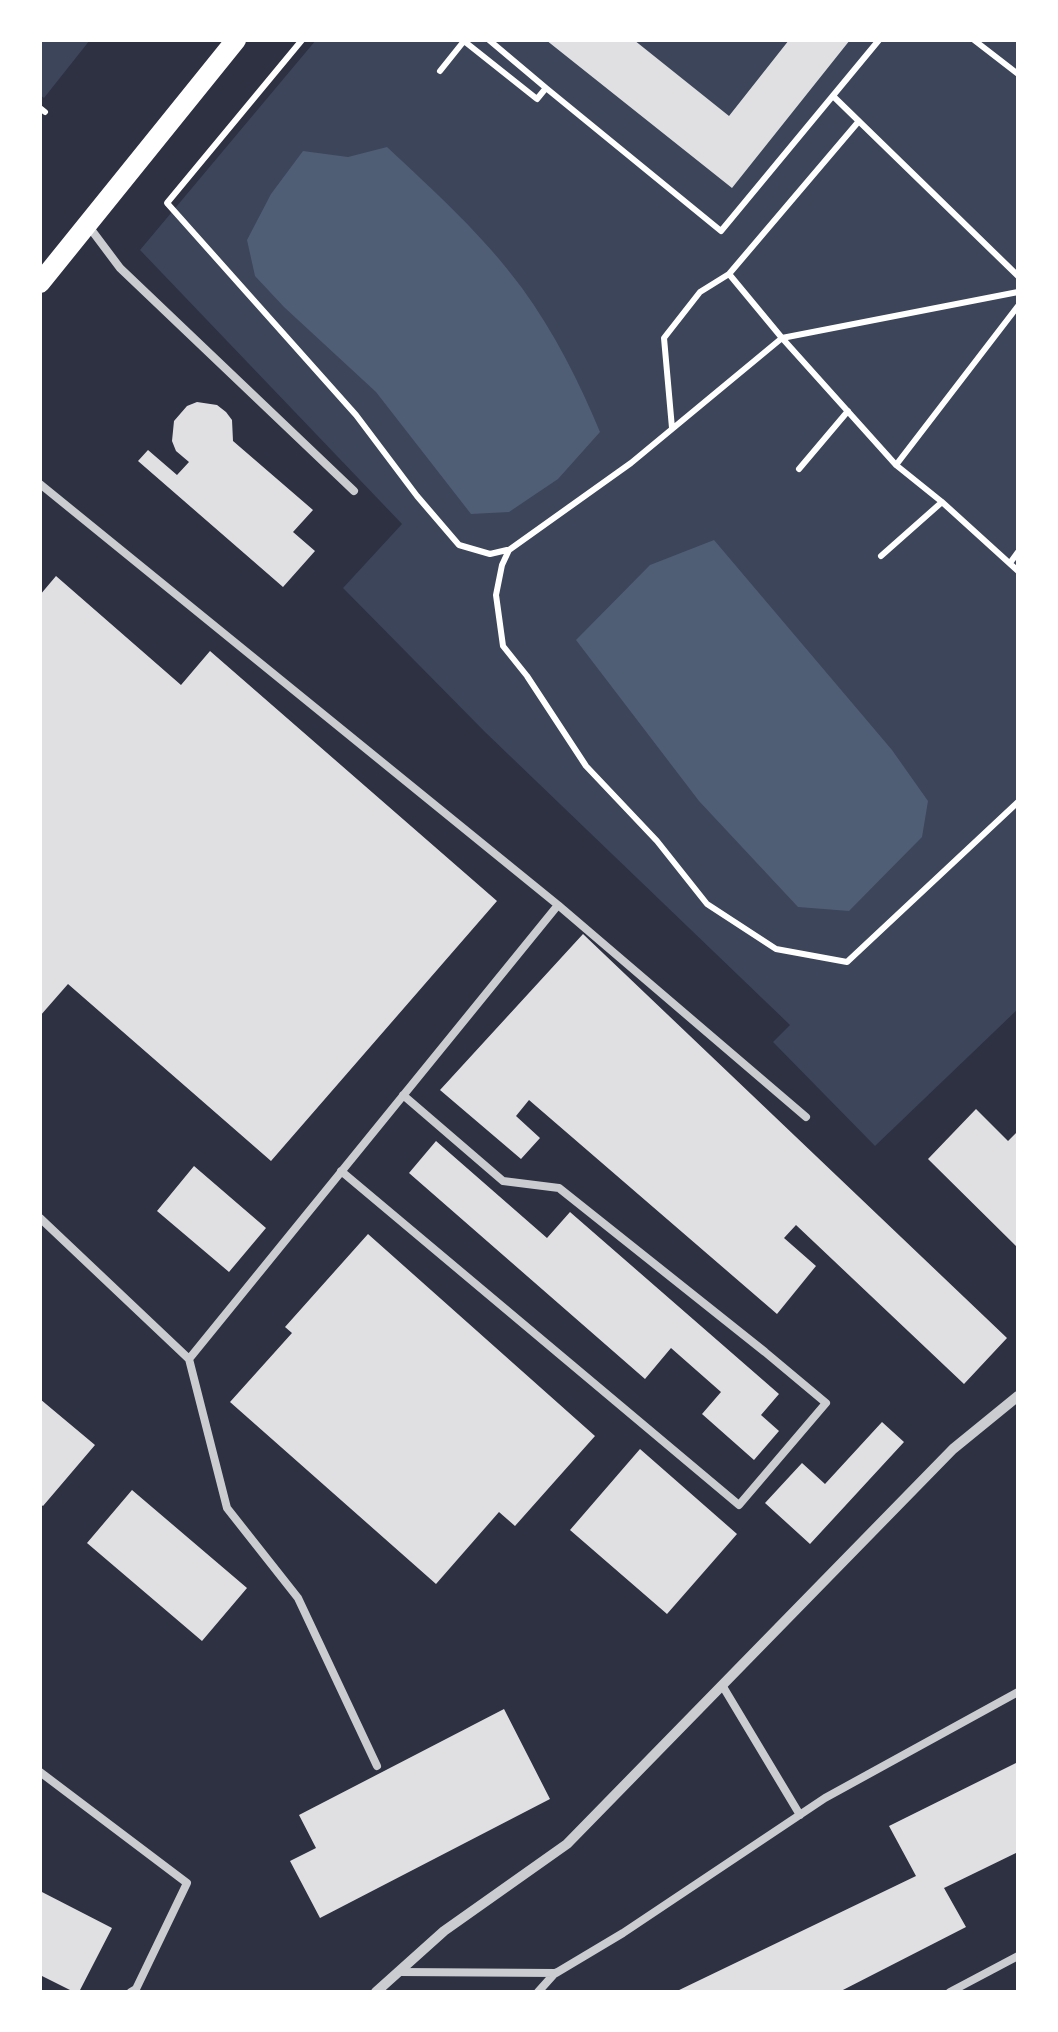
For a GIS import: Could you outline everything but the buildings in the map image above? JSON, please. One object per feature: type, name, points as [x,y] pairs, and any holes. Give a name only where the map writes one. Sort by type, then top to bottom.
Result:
[{"type":"main road","points":[[42,276],[236,40]]},
{"type":"street","points":[[376,1992],[444,1931],[567,1844],[953,1449],[1018,1396]]},
{"type":"lane","points":[[88,224],[120,268],[354,491]]},
{"type":"lane","points":[[40,484],[558,905],[806,1117]]},
{"type":"lane","points":[[189,1358],[558,905]]},
{"type":"lane","points":[[342,1171],[739,1506],[826,1403],[558,1188],[502,1180],[403,1095]]},
{"type":"lane","points":[[40,1218],[189,1358],[227,1508],[298,1598],[377,1766]]},
{"type":"lane","points":[[722,1686],[800,1815]]},
{"type":"lane","points":[[538,1992],[556,1973],[624,1933],[800,1815],[1018,1692]]},
{"type":"lane","points":[[40,1772],[188,1883],[136,1989],[131,1992]]},
{"type":"lane","points":[[950,1992],[1018,1956]]},
{"type":"lane","points":[[399,1972],[556,1973]]},
{"type":"path","points":[[302,40],[168,203],[356,415],[459,545],[490,554],[509,550],[631,463],[782,338],[1018,292]]},
{"type":"path","points":[[440,71],[464,40],[537,99],[546,88]]},
{"type":"path","points":[[489,40],[721,231],[879,40]]},
{"type":"path","points":[[974,40],[1018,74]]},
{"type":"path","points":[[833,96],[1018,276]]},
{"type":"path","points":[[672,428],[664,338],[700,292],[729,274],[860,121]]},
{"type":"path","points":[[729,274],[896,465],[1018,571]]},
{"type":"path","points":[[896,465],[1018,306]]},
{"type":"path","points":[[798,469],[848,411]]},
{"type":"path","points":[[881,556],[942,502]]},
{"type":"path","points":[[509,550],[496,595],[503,646],[586,766],[657,841],[707,904],[776,950],[847,962],[1018,802]]},
{"type":"path","points":[[1010,563],[1018,552]]},
{"type":"shaded area","points":[[40,40],[90,40],[44,98],[40,95]]},
{"type":"shaded area","points":[[316,40],[1018,40],[1018,1009],[875,1146],[773,1042],[790,1025],[485,732],[343,588],[402,524],[140,250]]},
{"type":"shaded area","points":[[387,147],[475,232],[522,288],[565,357],[600,432],[558,479],[509,512],[471,514],[376,392],[255,276],[247,240],[271,194],[303,151],[348,157]]},
{"type":"shaded area","points":[[714,540],[892,750],[928,801],[922,837],[849,911],[798,907],[699,801],[576,640],[650,565]]}]
